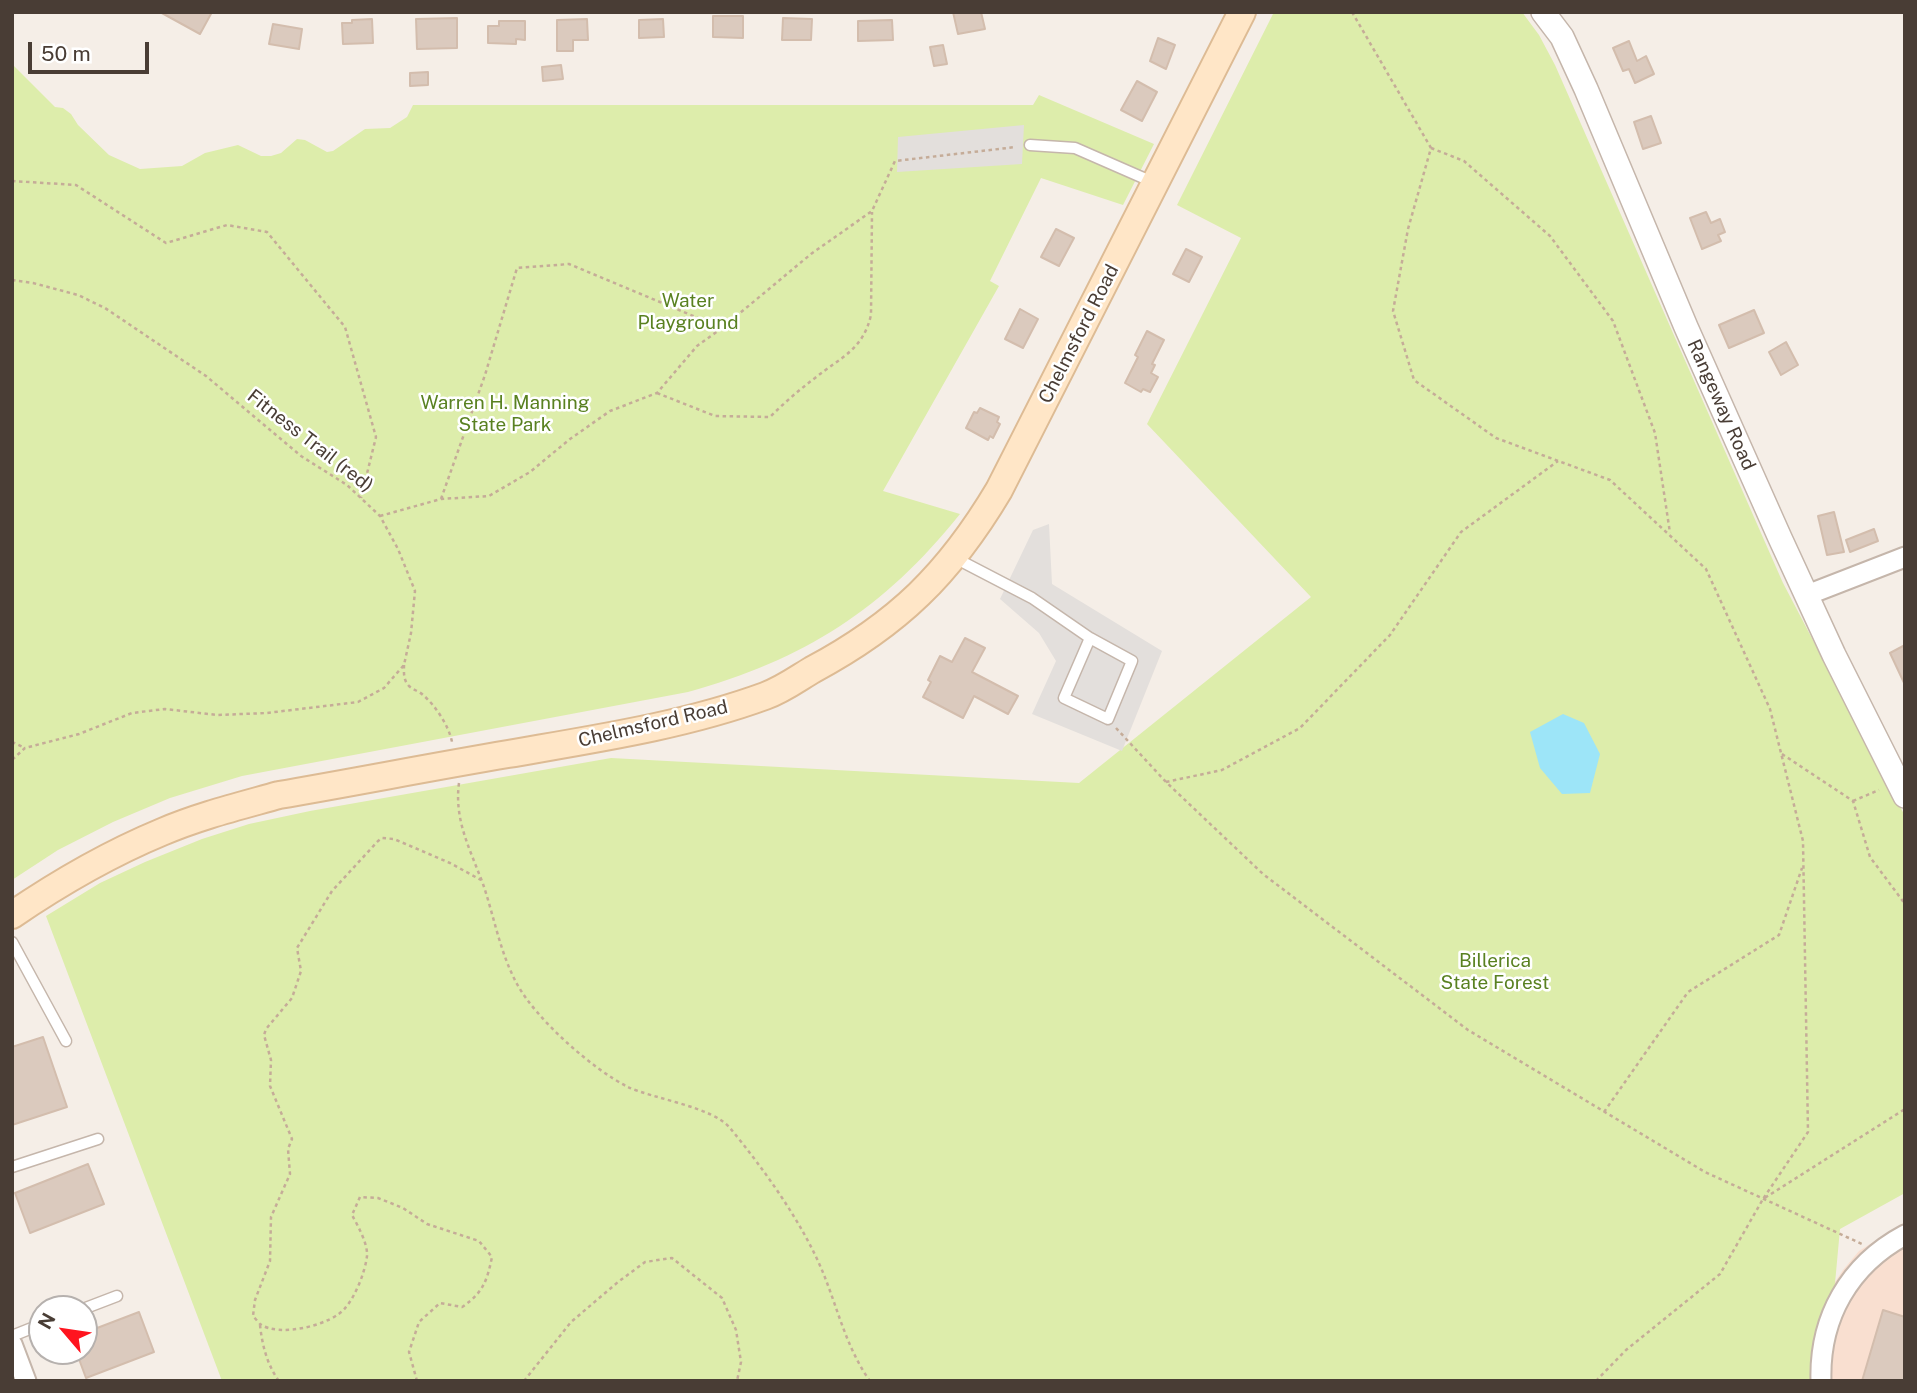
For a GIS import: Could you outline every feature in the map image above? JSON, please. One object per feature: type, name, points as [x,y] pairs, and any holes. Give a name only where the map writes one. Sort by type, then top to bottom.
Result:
[{"type":"main road","name":"Chelmsford Road","points":[[12,915],[97,862],[163,831],[217,812],[279,795],[693,719],[769,695],[843,653],[883,626],[908,605],[954,558],[974,532],[999,490],[1242,12]]},
{"type":"street","name":"Rangeway Road","points":[[1543,12],[1562,37],[1586,89],[1686,327],[1807,595],[1901,788]]},
{"type":"street","points":[[1807,595],[1905,556]]},
{"type":"street","points":[[1821,1381],[1820,1357],[1841,1292],[1878,1251],[1905,1235]]},
{"type":"street","points":[[12,1344],[26,1381]]},
{"type":"lane","points":[[1030,145],[1075,148],[1155,183]]},
{"type":"lane","points":[[954,558],[1032,598],[1090,638],[1132,661],[1108,719],[1064,698],[1090,638]]},
{"type":"lane","points":[[12,942],[66,1041]]},
{"type":"lane","points":[[12,1167],[98,1139]]},
{"type":"lane","points":[[98,1303],[117,1296]]},
{"type":"path","points":[[1352,12],[1431,148],[1464,161],[1550,236],[1613,321],[1655,433],[1670,535]]},
{"type":"path","points":[[657,393],[715,416],[770,417],[817,376],[848,355],[867,332],[871,315],[872,211],[895,161],[1030,145]]},
{"type":"path","points":[[1431,148],[1408,229],[1393,311],[1414,380],[1496,438],[1610,480],[1706,569],[1770,709],[1803,841],[1808,1132],[1763,1199],[1720,1274],[1626,1350],[1596,1381]]},
{"type":"path","points":[[12,181],[76,186],[166,243],[227,225],[267,232],[345,327],[376,437],[361,498]]},
{"type":"path","points":[[380,516],[441,499],[489,496],[530,472],[610,411],[657,393],[697,346],[811,254],[872,211]]},
{"type":"path","points":[[441,499],[485,375],[516,268],[569,264],[722,328]]},
{"type":"path","name":"Fitness Trail (red)","points":[[12,280],[78,295],[105,308],[206,376],[301,456],[347,485],[380,516],[398,549],[415,591],[411,633],[404,665]]},
{"type":"path","points":[[1166,782],[1222,770],[1300,727],[1390,635],[1461,532],[1558,461]]},
{"type":"path","points":[[12,760],[25,748],[79,734],[132,713],[165,709],[217,715],[267,713],[358,702],[384,688],[404,665]]},
{"type":"path","points":[[404,665],[404,677],[409,686],[421,692],[431,703],[450,733],[459,783],[456,800],[459,819],[494,915],[506,961],[517,985],[533,1008],[556,1032],[608,1075],[629,1087],[713,1115],[728,1125],[790,1210],[823,1273],[843,1332],[870,1381]]},
{"type":"path","points":[[1108,719],[1166,782],[1263,874],[1468,1030],[1705,1172],[1878,1251]]},
{"type":"path","points":[[12,742],[25,748]]},
{"type":"path","points":[[1782,754],[1853,801],[1870,857],[1905,904]]},
{"type":"path","points":[[1853,801],[1901,788]]},
{"type":"path","points":[[417,1381],[409,1352],[419,1322],[440,1303],[461,1307],[474,1299],[487,1281],[492,1258],[479,1241],[428,1224],[403,1208],[378,1198],[360,1198],[352,1215],[367,1254],[358,1285],[346,1308],[328,1321],[301,1328],[273,1330],[260,1324],[253,1315],[255,1300],[270,1261],[271,1217],[290,1174],[288,1149],[292,1139],[270,1086],[271,1060],[264,1035],[266,1029],[292,999],[301,971],[297,948],[332,891],[382,838],[394,839],[450,863],[481,880]]},
{"type":"path","points":[[1604,1112],[1688,992],[1779,935],[1804,864]]},
{"type":"path","points":[[1763,1199],[1905,1109]]},
{"type":"path","points":[[524,1381],[571,1321],[645,1262],[672,1258],[722,1298],[736,1330],[741,1362],[737,1381]]},
{"type":"path","points":[[260,1324],[262,1343],[279,1381]]},
{"type":"shaded area","points":[[1024,125],[1022,164],[897,172],[898,137]]},
{"type":"shaded area","points":[[1049,524],[1052,584],[1162,651],[1122,751],[1032,714],[1056,661],[1039,633],[1000,599],[1033,530]]},
{"type":"shaded area","points":[[1905,1222],[1905,1381],[1810,1381],[1829,1291],[1859,1251]]},
{"type":"green space","name":"Billerica State Forest","points":[[1274,12],[1522,12],[1539,35],[1555,65],[1783,583],[1905,816],[1905,1193],[1840,1229],[1826,1381],[222,1381],[46,916],[100,883],[145,862],[249,824],[611,758],[1079,783],[1311,597],[1147,424],[1241,238],[1177,205]]},
{"type":"green space","name":"Warren H. Manning State Park","points":[[12,64],[55,107],[63,108],[71,114],[78,125],[109,155],[140,169],[182,166],[205,153],[238,145],[261,156],[271,156],[281,153],[297,139],[305,140],[327,152],[333,151],[365,129],[390,128],[407,117],[413,105],[1033,105],[1039,95],[1154,144],[1123,205],[1041,178],[990,281],[999,286],[883,491],[960,514],[902,577],[839,627],[769,664],[688,692],[242,776],[170,798],[113,822],[58,850],[12,880]]},
{"type":"water","points":[[1563,714],[1584,723],[1600,754],[1590,793],[1562,794],[1540,768],[1530,732]]},
{"type":"building","points":[[160,12],[212,12],[200,34]]},
{"type":"building","points":[[953,12],[981,12],[985,29],[958,34]]},
{"type":"building","points":[[713,16],[743,16],[743,38],[713,37]]},
{"type":"building","points":[[457,18],[457,48],[417,49],[416,19]]},
{"type":"building","points":[[783,18],[812,19],[811,40],[782,40]]},
{"type":"building","points":[[372,19],[373,43],[343,44],[342,23]]},
{"type":"building","points":[[587,19],[588,40],[573,40],[573,51],[557,51],[557,20]]},
{"type":"building","points":[[663,19],[664,37],[639,38],[639,20]]},
{"type":"building","points":[[892,20],[893,40],[858,41],[858,21]]},
{"type":"building","points":[[499,21],[525,21],[525,40],[516,39],[516,44],[488,43],[488,26],[499,26]]},
{"type":"building","points":[[273,24],[302,29],[299,49],[269,44]]},
{"type":"building","points":[[1158,38],[1175,45],[1166,69],[1150,61]]},
{"type":"building","points":[[1629,41],[1637,61],[1646,56],[1654,74],[1635,83],[1629,69],[1623,71],[1613,48]]},
{"type":"building","points":[[943,45],[947,64],[934,66],[930,47]]},
{"type":"building","points":[[561,65],[563,79],[543,81],[542,67]]},
{"type":"building","points":[[428,72],[428,85],[410,86],[410,73]]},
{"type":"building","points":[[1137,81],[1157,92],[1142,121],[1121,110]]},
{"type":"building","points":[[1651,116],[1661,143],[1643,149],[1634,122]]},
{"type":"building","points":[[1706,212],[1711,223],[1720,219],[1725,232],[1718,235],[1721,241],[1702,249],[1690,218]]},
{"type":"building","points":[[1056,229],[1074,238],[1059,266],[1041,257]]},
{"type":"building","points":[[1186,249],[1202,257],[1189,282],[1173,274]]},
{"type":"building","points":[[1020,309],[1038,319],[1023,348],[1005,339]]},
{"type":"building","points":[[1754,310],[1764,333],[1729,348],[1719,325]]},
{"type":"building","points":[[1147,331],[1164,340],[1152,364],[1155,365],[1151,373],[1158,377],[1150,392],[1143,389],[1141,392],[1125,383]]},
{"type":"building","points":[[1786,342],[1798,365],[1781,375],[1769,352]]},
{"type":"building","points":[[980,408],[999,417],[997,422],[1000,424],[993,438],[990,436],[988,440],[966,428],[974,412],[977,413]]},
{"type":"building","points":[[1834,512],[1844,552],[1827,555],[1818,516]]},
{"type":"building","points":[[1874,529],[1878,541],[1850,552],[1846,540]]},
{"type":"building","points":[[965,638],[985,648],[972,672],[1018,696],[1008,714],[974,696],[963,718],[923,697],[940,656],[952,662]]},
{"type":"building","points":[[1905,645],[1905,685],[1890,653]]},
{"type":"building","points":[[43,1037],[67,1107],[12,1125],[12,1047]]},
{"type":"building","points":[[88,1164],[104,1204],[30,1233],[15,1193]]},
{"type":"building","points":[[1883,1310],[1905,1317],[1905,1381],[1862,1381]]},
{"type":"building","points":[[139,1312],[154,1352],[86,1378],[81,1365],[98,1365],[98,1328]]},
{"type":"park label","name":"Water Playground","points":[[688,312]]}]
